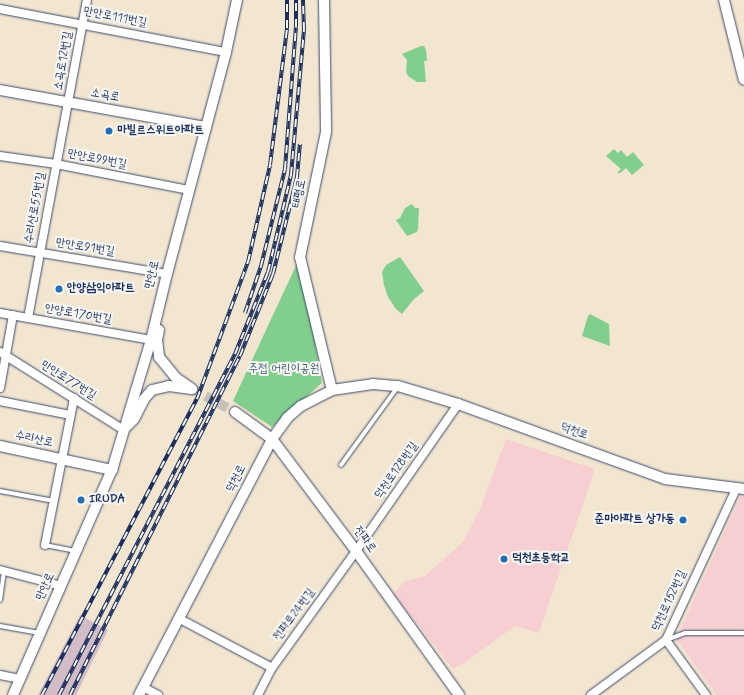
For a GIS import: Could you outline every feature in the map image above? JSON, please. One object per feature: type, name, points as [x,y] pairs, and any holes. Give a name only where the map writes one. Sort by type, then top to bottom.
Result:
[{"type":"street","name":"소곡로12번길","points":[[69,102],[87,0]]},
{"type":"street","name":"만안로","points":[[13,695],[112,470],[151,340],[188,190],[226,52],[237,0]]},
{"type":"street","name":"태평로","points":[[324,0],[326,132],[300,258],[332,390]]},
{"type":"street","points":[[724,0],[744,80]]},
{"type":"street","name":"만안로111번길","points":[[0,9],[226,52]]},
{"type":"street","name":"소곡로","points":[[0,90],[206,127]]},
{"type":"street","name":"수리산로55번길","points":[[28,318],[56,164],[69,102]]},
{"type":"street","name":"만안로99번길","points":[[0,156],[56,164],[188,190]]},
{"type":"street","name":"만안로91번길","points":[[0,246],[167,274]]},
{"type":"street","points":[[124,430],[134,419],[144,398],[152,390],[169,386],[192,389],[175,377],[159,357],[157,340],[160,321],[158,308]]},
{"type":"street","name":"안양로170번길","points":[[0,313],[151,340]]},
{"type":"street","points":[[0,388],[2,358],[13,315]]},
{"type":"street","name":"만안로77번길","points":[[2,358],[74,398],[124,430]]},
{"type":"street","name":"덕천로","points":[[158,695],[141,691],[180,619],[272,439],[287,418],[301,406],[332,390],[374,384],[398,386],[458,404],[665,479],[740,489]]},
{"type":"street","name":"수리산로","points":[[62,460],[74,398]]},
{"type":"street","points":[[0,401],[70,415]]},
{"type":"street","name":"덕천로128번길","points":[[356,551],[458,404]]},
{"type":"street","name":"전파로","points":[[235,412],[272,439],[356,551],[459,695]]},
{"type":"street","name":"수리산로","points":[[0,446],[112,470]]},
{"type":"street","points":[[45,545],[62,460]]},
{"type":"street","name":"덕천로152번길","points":[[591,695],[666,640],[740,489]]},
{"type":"street","name":"전파로24번길","points":[[258,695],[272,668],[356,551]]},
{"type":"street","points":[[2,571],[61,586]]},
{"type":"street","points":[[180,619],[272,668]]},
{"type":"street","points":[[666,640],[706,695]]},
{"type":"street","points":[[0,675],[20,679]]},
{"type":"lane","points":[[342,465],[398,386]]},
{"type":"lane","points":[[0,491],[54,502]]},
{"type":"lane","points":[[45,545],[77,552]]},
{"type":"lane","points":[[0,600],[2,571]]},
{"type":"lane","points":[[0,626],[40,633]]},
{"type":"lane","points":[[666,640],[685,633],[744,633]]},
{"type":"shaded area","name":"덕천초등학교","points":[[506,439],[595,469],[539,633],[515,626],[464,663],[453,669],[393,594],[405,581],[425,576],[463,542],[480,509]]},
{"type":"shaded area","points":[[741,495],[744,495],[744,695],[717,695],[676,639]]},
{"type":"shaded area","points":[[80,615],[108,630],[76,695],[38,695]]},
{"type":"green space","points":[[424,46],[426,50],[427,61],[424,61],[426,82],[417,82],[408,76],[406,72],[407,60],[402,54]]},
{"type":"green space","points":[[614,149],[618,153],[621,150],[627,157],[633,152],[644,165],[632,175],[626,168],[619,174],[618,172],[621,169],[606,156]]},
{"type":"green space","points":[[412,204],[415,208],[419,208],[418,229],[417,232],[407,236],[396,220],[400,218],[405,208]]},
{"type":"green space","name":"주접 어린이공원","points":[[300,257],[322,383],[272,427],[233,401]]},
{"type":"green space","points":[[400,257],[424,291],[413,300],[402,314],[396,309],[388,297],[382,272],[386,265]]},
{"type":"green space","points":[[590,314],[609,324],[610,346],[582,336]]},
{"type":"tunnel","points":[[192,389],[235,412]]},
{"type":"railway","points":[[42,695],[197,399],[248,262],[270,165],[287,28],[287,0]]},
{"type":"railway","points":[[245,313],[261,266],[285,169],[296,27],[296,0]]},
{"type":"railway","points":[[59,695],[235,354],[268,272],[291,175],[304,30],[303,0]]},
{"type":"railway","points":[[70,695],[240,356],[273,274],[297,177],[300,144]]},
{"type":"place","name":"마빌르스위트아파트","points":[[109,131]]},
{"type":"place","name":"안양삼익아파트","points":[[59,289]]},
{"type":"place","name":"IRUDA","points":[[81,500]]},
{"type":"place","name":"준마아파트 상가동","points":[[683,520]]},
{"type":"place","name":"덕천초등학교","points":[[504,559]]}]
